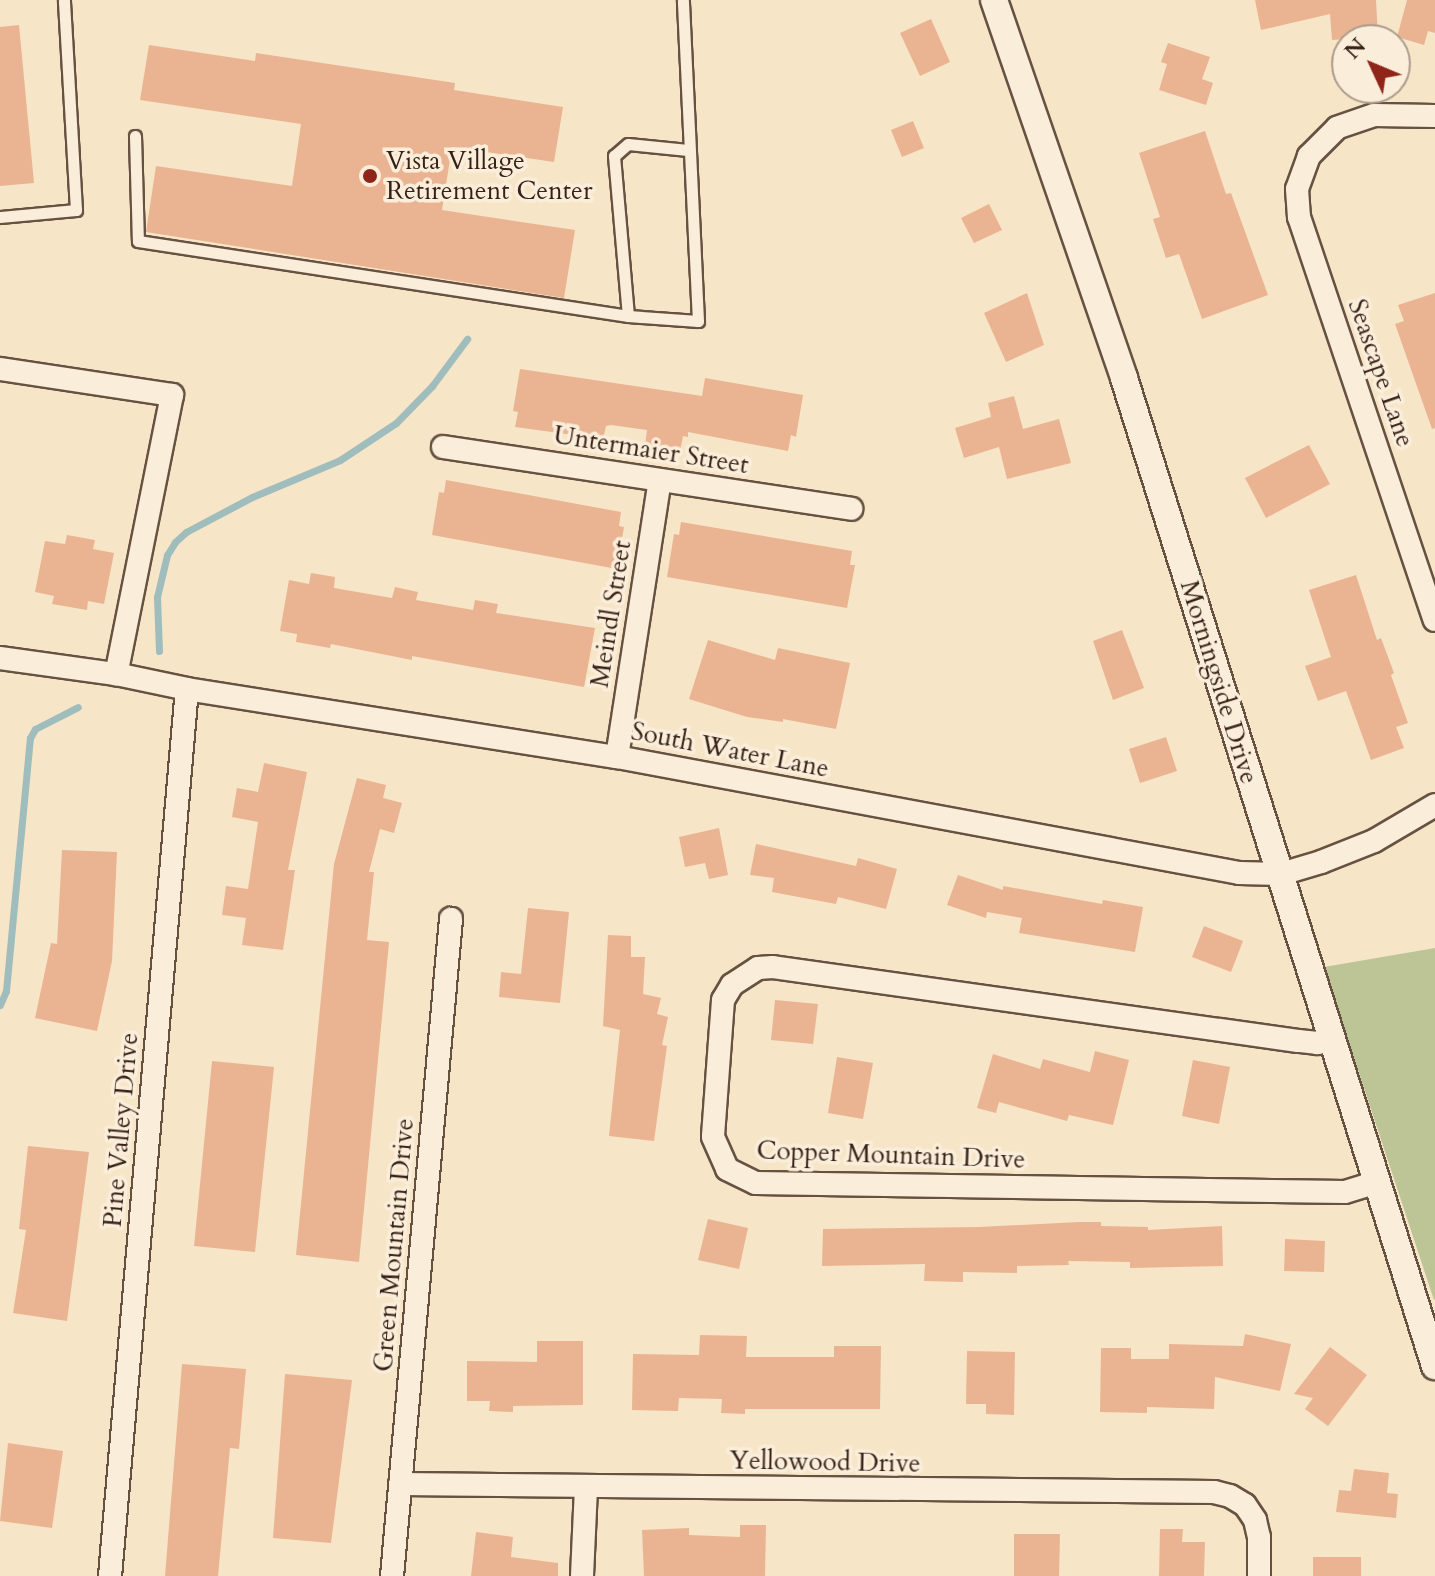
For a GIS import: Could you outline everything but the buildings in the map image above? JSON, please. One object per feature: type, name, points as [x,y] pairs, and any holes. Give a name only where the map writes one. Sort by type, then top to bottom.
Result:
[{"type":"street","name":"Morningside Drive","points":[[994,0],[1124,378],[1378,1182],[1431,1335],[1435,1366]]},
{"type":"street","name":"Seascape Lane","points":[[1435,116],[1389,114],[1360,118],[1337,128],[1317,146],[1299,177],[1299,217],[1435,620]]},
{"type":"street","points":[[0,369],[172,395],[116,674]]},
{"type":"street","name":"Untermaier Street","points":[[443,447],[851,509]]},
{"type":"street","name":"Meindl Street","points":[[617,757],[660,480]]},
{"type":"street","name":"South Water Lane","points":[[0,658],[116,674],[187,689],[617,757],[1239,873],[1281,874],[1374,841],[1435,805]]},
{"type":"street","name":"Pine Valley Drive","points":[[110,1576],[187,689]]},
{"type":"street","name":"Green Mountain Drive","points":[[392,1576],[451,919]]},
{"type":"street","name":"Copper Mountain Drive","points":[[1333,1039],[1318,1043],[1298,1041],[788,969],[758,968],[732,985],[723,1000],[713,1137],[727,1169],[756,1183],[1345,1192],[1378,1182]]},
{"type":"street","name":"Yellowood Drive","points":[[400,1484],[1214,1492],[1230,1496],[1245,1505],[1255,1520],[1259,1537],[1259,1576]]},
{"type":"street","points":[[582,1576],[586,1487]]},
{"type":"lane","points":[[0,217],[76,210],[64,0]]},
{"type":"lane","points":[[135,136],[138,241],[628,316],[698,321],[683,0]]},
{"type":"lane","points":[[628,316],[614,156],[628,144],[688,150]]},
{"type":"green space","points":[[1435,948],[1435,1299],[1434,1300],[1324,967]]},
{"type":"waterway","points":[[159,651],[157,597],[167,555],[175,542],[186,532],[252,497],[340,460],[396,423],[432,386],[467,339]]},
{"type":"waterway","points":[[0,1005],[6,991],[30,738],[35,729],[78,707]]},
{"type":"place","name":"Vista Village Retirement Center","points":[[370,176]]}]
